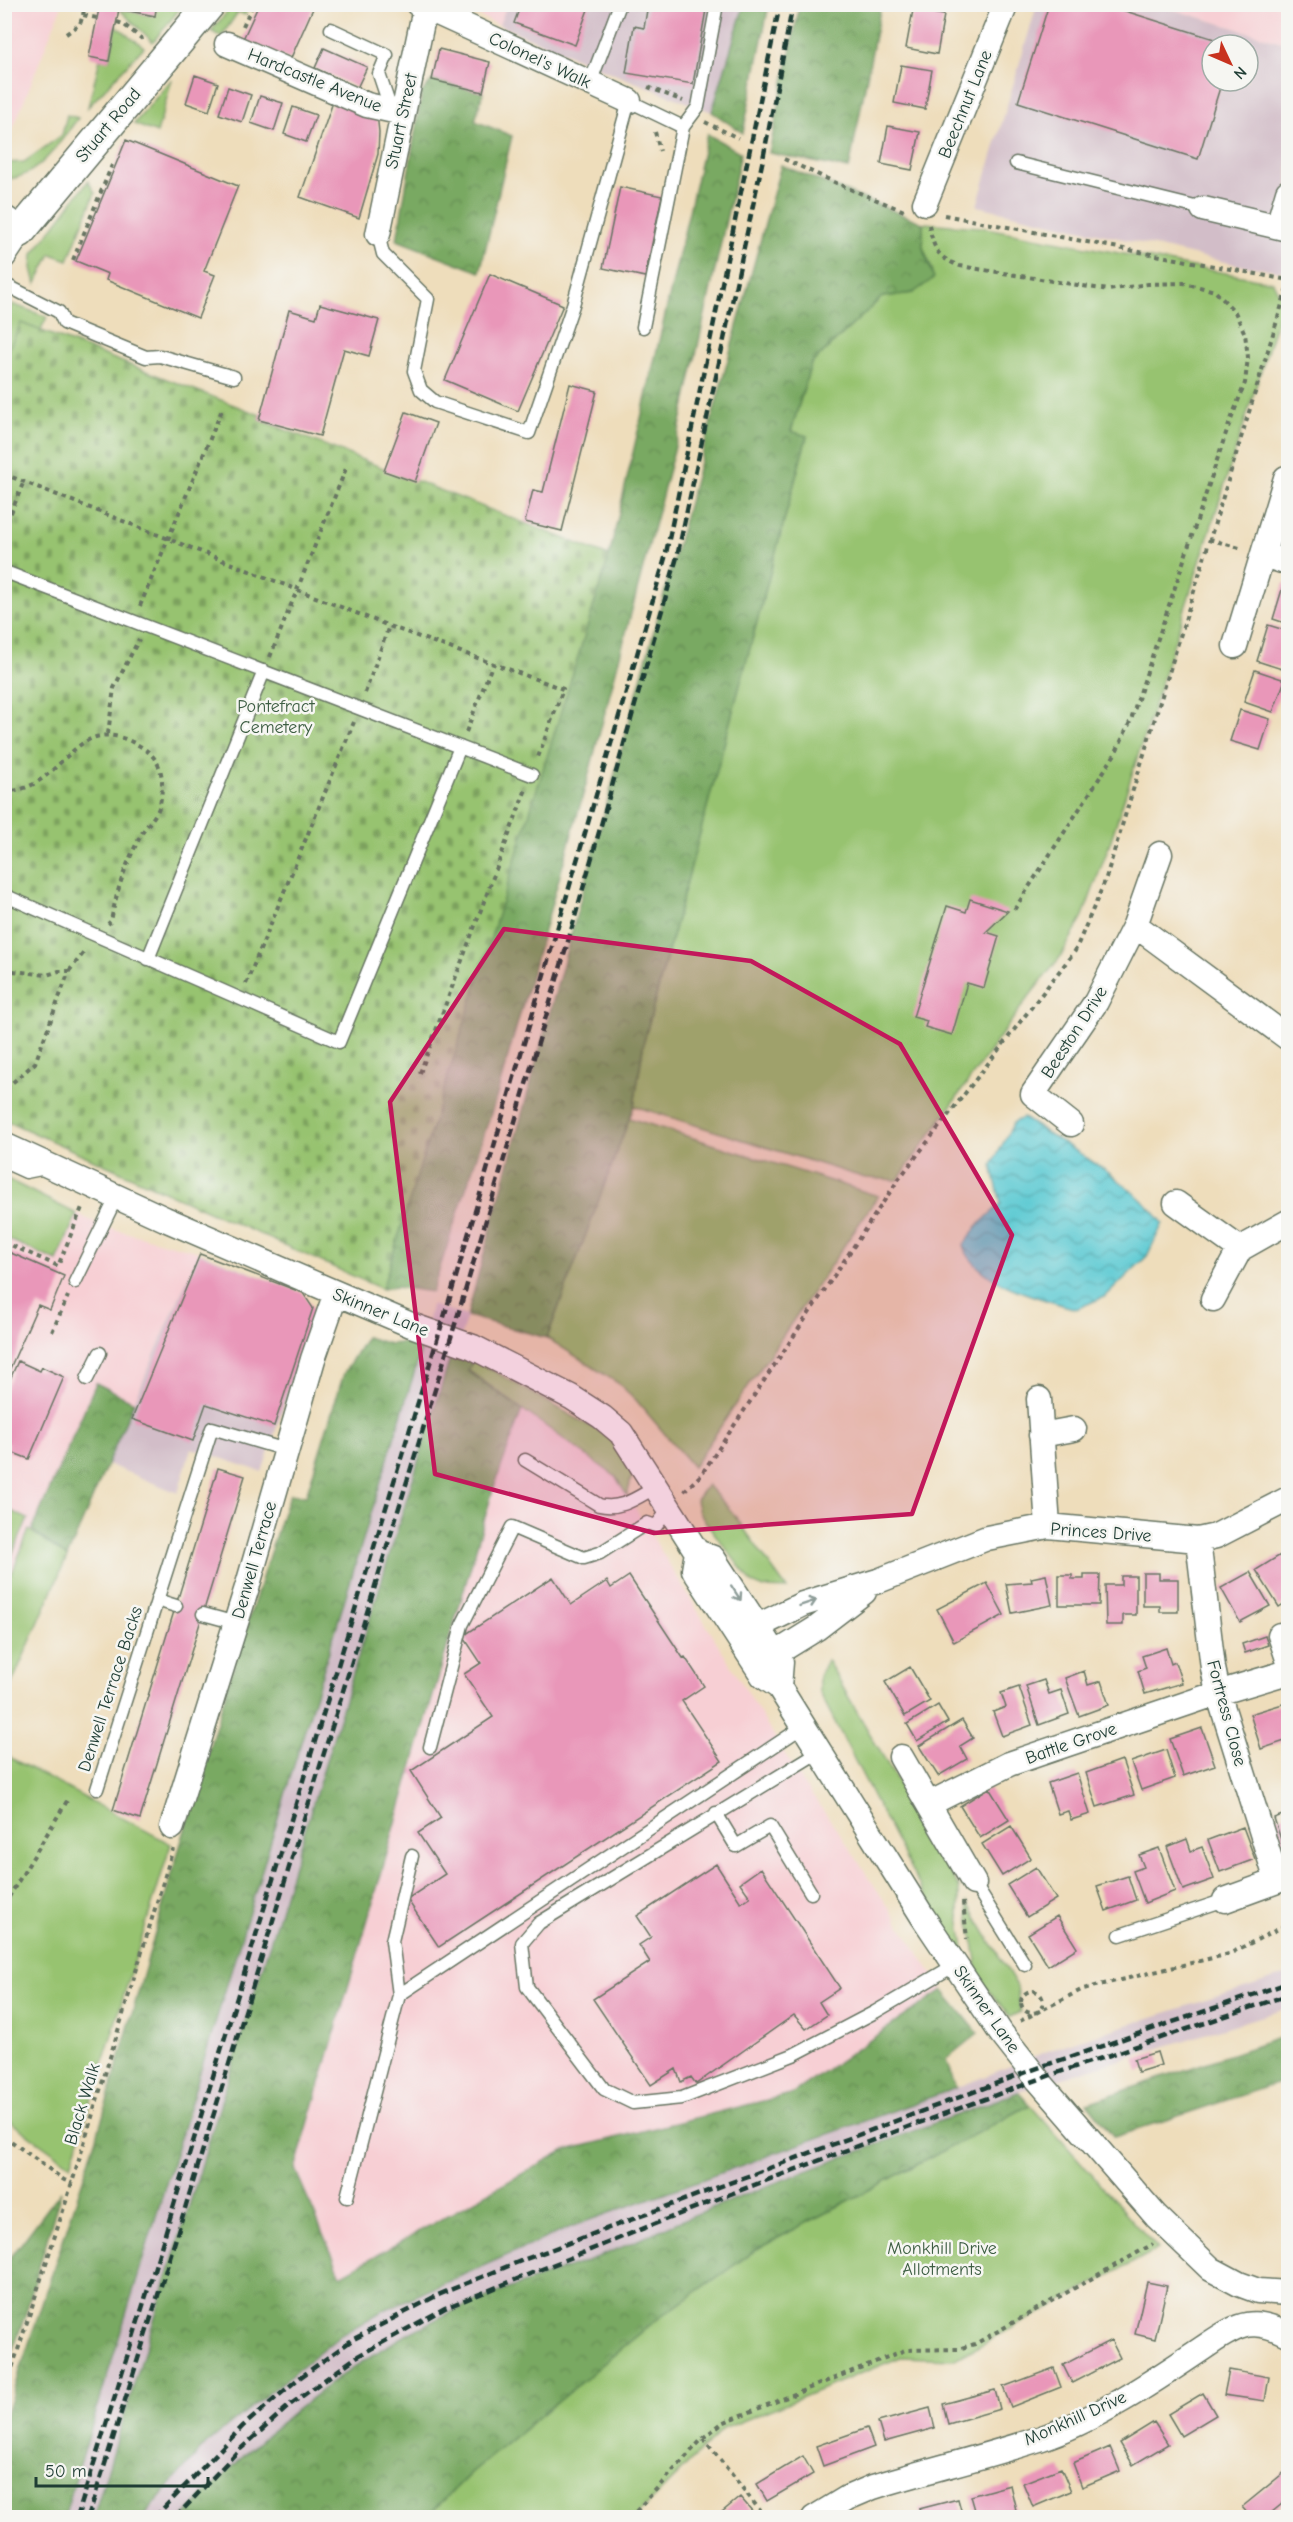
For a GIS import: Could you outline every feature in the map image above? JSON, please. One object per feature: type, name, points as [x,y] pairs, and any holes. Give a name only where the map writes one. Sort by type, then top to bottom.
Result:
[{"type":"street","name":"Stuart Road","points":[[10,236],[210,4]]},
{"type":"street","name":"Beechnut Lane","points":[[926,208],[1006,4]]},
{"type":"street","name":"Colonel's Walk","points":[[423,6],[629,101]]},
{"type":"street","name":"Stuart Street","points":[[378,234],[397,111],[423,6]]},
{"type":"street","name":"Hardcastle Avenue","points":[[227,44],[367,105],[397,111]]},
{"type":"street","points":[[1203,209],[1283,227],[1288,192]]},
{"type":"street","points":[[1235,646],[1286,478]]},
{"type":"street","points":[[1264,555],[1288,563]]},
{"type":"street","name":"Beeston Drive","points":[[1071,1124],[1028,1101],[1096,1002],[1135,925],[1160,854]]},
{"type":"street","points":[[1135,925],[1288,1037]]},
{"type":"street","name":"Skinner Lane","points":[[4,1145],[336,1293],[411,1325],[473,1347],[571,1397],[602,1417],[621,1433],[656,1487],[675,1502],[697,1552],[694,1569],[743,1645],[766,1660],[781,1662],[779,1687],[923,1917],[1001,2033],[1171,2232],[1211,2269],[1246,2287],[1273,2293],[1288,2293]]},
{"type":"street","points":[[1176,1203],[1240,1249]]},
{"type":"street","points":[[1213,1299],[1240,1249],[1288,1222]]},
{"type":"street","name":"Denwell Terrace","points":[[172,1827],[236,1623],[313,1359],[336,1293]]},
{"type":"street","points":[[1039,1398],[1048,1526]]},
{"type":"street","points":[[1041,1435],[1074,1430]]},
{"type":"street","name":"Princes Drive","points":[[743,1645],[758,1626],[803,1604],[878,1581],[987,1538],[1048,1526],[1198,1540],[1216,1536],[1288,1499]]},
{"type":"street","name":"Fortress Close","points":[[1198,1540],[1218,1693],[1283,1879],[1225,1900]]},
{"type":"street","name":"Skinner Lane","points":[[697,1552],[713,1558],[758,1626],[766,1660]]},
{"type":"street","name":"Princes Drive","points":[[766,1660],[817,1628],[878,1581]]},
{"type":"street","points":[[1280,1635],[1288,1659]]},
{"type":"street","name":"Battle Grove","points":[[929,1804],[1009,1764],[1218,1693],[1288,1672]]},
{"type":"street","points":[[901,1757],[974,1883]]},
{"type":"street","name":"Monkhill Drive","points":[[814,2517],[847,2498],[873,2487],[1041,2439],[1093,2414],[1156,2379],[1226,2332],[1241,2325],[1259,2323],[1288,2334]]},
{"type":"lane","points":[[590,83],[620,4]]},
{"type":"lane","points":[[643,327],[683,127],[698,107],[717,4]]},
{"type":"lane","points":[[331,28],[387,55],[379,74],[397,111]]},
{"type":"lane","points":[[378,234],[383,254],[429,299],[414,371],[421,390],[435,402],[529,433],[573,305],[629,101],[683,127]]},
{"type":"lane","points":[[1016,163],[1203,209]]},
{"type":"lane","points":[[4,284],[59,312],[64,322],[146,357],[160,356],[234,377]]},
{"type":"lane","points":[[8,573],[532,775]]},
{"type":"lane","points":[[148,959],[264,671]]},
{"type":"lane","points":[[4,896],[339,1042],[460,747]]},
{"type":"lane","points":[[4,1162],[26,1172],[53,1167]]},
{"type":"lane","points":[[75,1282],[117,1196]]},
{"type":"lane","points":[[87,1379],[100,1353]]},
{"type":"lane","name":"Denwell Terrace Backs","points":[[97,1790],[212,1428],[286,1450]]},
{"type":"lane","points":[[525,1460],[599,1505],[613,1508],[630,1502],[656,1487]]},
{"type":"lane","points":[[430,1747],[462,1625],[512,1527],[584,1558],[600,1553],[647,1523],[656,1526],[675,1502]]},
{"type":"lane","name":"Denwell Terrace Backs","points":[[157,1600],[176,1606]]},
{"type":"lane","points":[[203,1614],[236,1623]]},
{"type":"lane","points":[[399,1995],[804,1726]]},
{"type":"lane","points":[[819,1751],[539,1923],[522,1943],[527,1987],[604,2089],[633,2103],[682,2098],[793,2055],[875,2012],[955,1965]]},
{"type":"lane","points":[[716,1814],[736,1846],[770,1826],[811,1893]]},
{"type":"lane","points":[[347,2197],[399,1995],[392,1941],[412,1856]]},
{"type":"lane","points":[[974,1883],[1025,1965]]},
{"type":"lane","name":"Fortress Close","points":[[1120,1935],[1225,1900]]},
{"type":"path","points":[[66,34],[80,24],[85,4]]},
{"type":"path","points":[[83,15],[97,18]]},
{"type":"path","points":[[117,22],[148,43]]},
{"type":"path","points":[[699,120],[738,138]]},
{"type":"path","points":[[675,1502],[701,1475],[898,1180],[1074,951],[1105,881],[1288,282],[926,208],[907,212],[784,159]]},
{"type":"path","points":[[73,260],[112,165]]},
{"type":"path","points":[[926,208],[936,251],[945,260],[960,266],[1108,290],[1148,284],[1184,283],[1215,291],[1235,312],[1245,334],[1248,357],[1245,382],[1131,720],[1114,754],[1012,913]]},
{"type":"path","points":[[108,734],[114,688],[140,623],[169,539],[222,410]]},
{"type":"path","points":[[264,671],[347,466]]},
{"type":"path","points":[[4,474],[389,626],[563,689],[420,1073]]},
{"type":"path","points":[[4,531],[24,481]]},
{"type":"path","points":[[1209,539],[1264,555]]},
{"type":"path","points":[[240,999],[360,708],[389,626]]},
{"type":"path","points":[[460,747],[493,663]]},
{"type":"path","points":[[4,791],[42,781],[85,740],[108,734],[131,741],[153,754],[163,777],[159,808],[142,832],[124,867],[111,921],[69,971],[35,1063],[4,1090]]},
{"type":"path","points":[[4,970],[47,975],[69,971]]},
{"type":"path","points":[[4,1242],[58,1266],[83,1204]]},
{"type":"path","points":[[52,1332],[75,1282]]},
{"type":"path","points":[[4,1905],[67,1801]]},
{"type":"path","name":"Black Walk","points":[[4,2393],[72,2183],[179,1829],[172,1827]]},
{"type":"path","points":[[967,1941],[962,1891],[974,1883]]},
{"type":"path","points":[[1001,2033],[1038,2011],[1083,1989],[1229,1954],[1288,1924]]},
{"type":"path","points":[[1036,1991],[1043,2000],[1042,2007],[1038,2011],[1026,2011],[1022,2006],[1024,1994],[1036,1991]]},
{"type":"path","points":[[4,2136],[64,2180],[72,2183]]},
{"type":"path","points":[[630,2517],[703,2438],[722,2423],[905,2350],[958,2349],[975,2344],[1171,2232]]},
{"type":"path","points":[[703,2438],[766,2517]]},
{"type":"highlighted area","points":[[504,929],[751,961],[900,1044],[1012,1235],[912,1514],[654,1533],[435,1474],[390,1102]]},
{"type":"shaded area","points":[[4,5],[62,5],[5,149]]},
{"type":"shaded area","points":[[453,5],[507,5],[499,25]]},
{"type":"shaded area","points":[[507,5],[744,5],[712,112],[619,76],[499,25]]},
{"type":"shaded area","points":[[1037,5],[1158,5],[1251,33],[1200,33],[1200,93],[1260,93],[1260,36],[1288,44],[1288,272],[1238,265],[977,206]]},
{"type":"shaded area","points":[[1158,5],[1288,5],[1288,44],[1260,36],[1260,33],[1251,33]]},
{"type":"shaded area","points":[[5,1178],[102,1226],[199,1252],[5,1699]]},
{"type":"shaded area","points":[[199,1252],[303,1293],[315,1311],[262,1472],[191,1448],[178,1493],[107,1464]]},
{"type":"shaded area","points":[[431,1305],[467,1316],[93,2517],[64,2518],[422,1347]]},
{"type":"shaded area","points":[[522,1410],[616,1477],[802,1782],[839,1832],[943,1990],[791,2094],[563,2151],[341,2275],[295,2169],[493,1490]]},
{"type":"shaded area","points":[[1288,1974],[1288,2008],[1018,2092],[323,2517],[142,2518],[206,2444],[341,2335],[384,2310],[573,2226],[956,2088],[1055,2048]]},
{"type":"green space","points":[[800,4],[881,5],[849,169],[769,153]]},
{"type":"green space","points":[[157,5],[183,5],[153,42],[119,9],[154,16]]},
{"type":"green space","points":[[233,5],[250,5],[245,15],[238,12],[221,37],[211,31]]},
{"type":"green space","points":[[744,5],[769,5],[743,133],[712,112]]},
{"type":"green space","points":[[116,26],[144,47],[88,107],[100,59],[109,60]]},
{"type":"green space","points":[[172,79],[157,133],[134,124]]},
{"type":"green space","points":[[432,80],[483,92],[475,121],[512,136],[480,272],[397,240],[422,92]]},
{"type":"green space","points":[[67,115],[78,118],[47,158],[28,173],[5,179],[5,163],[24,162],[62,135]]},
{"type":"green space","points":[[707,134],[741,153],[679,431],[587,781],[496,1098],[432,1292],[396,1287],[382,1289],[609,556]]},
{"type":"green space","points":[[781,165],[923,223],[923,248],[934,278],[913,293],[882,297],[811,364],[791,431],[807,436],[644,1041],[634,1106],[547,1338],[467,1316]]},
{"type":"green space","points":[[88,181],[95,193],[68,260],[51,254],[36,284],[32,268],[33,254]]},
{"type":"green space","points":[[923,223],[981,227],[1273,282],[1283,302],[1110,843],[1083,916],[1061,956],[1027,999],[898,1180],[865,1178],[634,1106],[644,1041],[807,436],[791,432],[811,364],[882,297],[913,293],[933,271],[923,247]]},
{"type":"green space","points":[[12,304],[47,317],[40,331],[21,324],[5,359],[5,323]]},
{"type":"green space","name":"Pontefract Cemetery","points":[[21,323],[260,415],[260,420],[609,556],[382,1289],[5,1120],[4,359]]},
{"type":"green space","points":[[629,1118],[878,1196],[693,1467],[636,1400],[618,1383],[547,1338]]},
{"type":"green space","points":[[5,1178],[77,1214],[57,1261],[5,1238]]},
{"type":"green space","points":[[366,1337],[390,1344],[413,1342],[422,1347],[64,2517],[5,2518],[5,2416],[97,2137],[230,1678],[290,1494],[306,1496],[344,1373]]},
{"type":"green space","points":[[452,1352],[473,1359],[468,1371],[522,1410],[493,1490],[295,2169],[341,2275],[563,2151],[791,2094],[943,1990],[978,2033],[946,2059],[956,2088],[573,2226],[384,2310],[341,2335],[206,2444],[142,2517],[93,2518]]},
{"type":"green space","points":[[473,1359],[611,1438],[634,1467],[627,1496],[616,1477],[468,1370]]},
{"type":"green space","points":[[96,1383],[134,1402],[67,1557],[32,1530]]},
{"type":"green space","points":[[707,1485],[732,1512],[787,1589],[764,1588],[752,1583],[699,1513],[696,1500]]},
{"type":"green space","points":[[5,1508],[28,1519],[7,1566],[4,1564]]},
{"type":"green space","points":[[29,1530],[67,1557],[5,1699],[5,1570],[12,1573]]},
{"type":"green space","points":[[827,1660],[959,1887],[959,1916],[966,1962],[918,1883],[819,1691],[819,1676]]},
{"type":"green space","points":[[5,1755],[171,1844],[71,2165],[5,2118]]},
{"type":"green space","points":[[967,1902],[1017,1986],[1020,2012],[1010,2017],[976,1974]]},
{"type":"green space","points":[[1288,2035],[1288,2080],[1114,2137],[1087,2103]]},
{"type":"green space","points":[[1018,2092],[1030,2105],[757,2249],[655,2321],[472,2472],[426,2517],[184,2517],[215,2484],[281,2422],[353,2367],[431,2322],[489,2296],[606,2254],[746,2194]]},
{"type":"green space","name":"Monkhill Drive Allotments","points":[[1030,2105],[1158,2249],[955,2359],[901,2357],[723,2429],[635,2517],[426,2518],[472,2472],[655,2321],[757,2249]]},
{"type":"green space","points":[[61,2191],[25,2316],[5,2371],[5,2265]]},
{"type":"water","points":[[1023,1118],[1116,1178],[1149,1207],[1163,1223],[1147,1256],[1106,1296],[1076,1309],[1029,1295],[996,1280],[982,1271],[963,1246],[978,1225],[1001,1204],[992,1165],[1014,1122]]},
{"type":"building","points":[[100,4],[157,4],[155,16],[119,9],[109,61],[89,57]]},
{"type":"building","points":[[259,4],[315,4],[290,60],[243,39]]},
{"type":"building","points":[[521,4],[590,4],[575,45],[514,23]]},
{"type":"building","points":[[648,4],[707,4],[693,84],[626,73],[634,26],[644,28]]},
{"type":"building","points":[[1049,4],[1103,4],[1200,35],[1200,93],[1218,93],[1198,159],[1018,102]]},
{"type":"building","points":[[913,10],[944,15],[937,54],[906,48]]},
{"type":"building","points":[[324,48],[367,67],[357,88],[315,68]]},
{"type":"building","points":[[439,49],[490,62],[483,92],[432,80]]},
{"type":"building","points":[[901,65],[932,70],[925,109],[894,103]]},
{"type":"building","points":[[195,75],[218,83],[209,111],[186,103]]},
{"type":"building","points":[[228,87],[251,95],[242,122],[219,114]]},
{"type":"building","points":[[260,96],[283,103],[274,131],[251,123]]},
{"type":"building","points":[[334,99],[377,113],[378,154],[359,218],[300,197]]},
{"type":"building","points":[[293,107],[316,115],[306,142],[284,134]]},
{"type":"building","points":[[888,126],[920,132],[912,170],[881,164]]},
{"type":"building","points":[[126,140],[238,186],[204,271],[215,275],[198,318],[106,280],[108,274],[76,261]]},
{"type":"building","points":[[620,187],[662,196],[645,277],[603,268]]},
{"type":"building","points":[[490,274],[563,305],[518,411],[445,380]]},
{"type":"building","points":[[320,304],[379,320],[369,356],[344,349],[320,436],[259,420],[289,310],[316,318]]},
{"type":"building","points":[[570,384],[597,391],[562,531],[525,522],[533,490],[543,492]]},
{"type":"building","points":[[406,412],[436,423],[415,482],[384,471]]},
{"type":"building","points":[[1284,583],[1288,584],[1288,624],[1273,619]]},
{"type":"building","points":[[1268,625],[1288,631],[1288,671],[1257,661]]},
{"type":"building","points":[[1255,670],[1285,680],[1273,712],[1244,702]]},
{"type":"building","points":[[1240,710],[1270,719],[1260,750],[1230,741]]},
{"type":"building","points":[[970,899],[1008,911],[986,932],[999,936],[984,988],[967,983],[952,1035],[925,1027],[927,1021],[913,1017],[947,906],[966,912]]},
{"type":"building","points":[[4,1250],[64,1276],[50,1310],[38,1305],[4,1382]]},
{"type":"building","points":[[200,1254],[303,1293],[313,1308],[274,1426],[206,1404],[193,1441],[132,1419]]},
{"type":"building","points":[[18,1361],[40,1371],[42,1367],[64,1377],[29,1459],[6,1450],[9,1444],[4,1442],[4,1393]]},
{"type":"building","points":[[218,1468],[245,1476],[140,1819],[113,1810]]},
{"type":"building","points":[[1282,1554],[1288,1564],[1288,1601],[1279,1607],[1256,1570]]},
{"type":"building","points":[[1250,1572],[1270,1606],[1240,1622],[1221,1588]]},
{"type":"building","points":[[1143,1573],[1159,1573],[1159,1579],[1178,1579],[1178,1612],[1160,1612],[1160,1606],[1143,1606]]},
{"type":"building","points":[[1046,1575],[1052,1605],[1012,1613],[1006,1584],[1032,1582],[1031,1578]]},
{"type":"building","points":[[1059,1575],[1072,1575],[1072,1579],[1084,1579],[1084,1575],[1100,1575],[1099,1605],[1059,1605]]},
{"type":"building","points":[[629,1576],[704,1686],[682,1701],[722,1761],[439,1947],[407,1899],[445,1874],[418,1833],[441,1818],[411,1771],[493,1717],[464,1674],[481,1663],[463,1636],[553,1577],[571,1605],[607,1581],[611,1588]]},
{"type":"building","points":[[1121,1576],[1136,1576],[1136,1615],[1123,1615],[1123,1625],[1106,1625],[1105,1585],[1121,1585]]},
{"type":"building","points":[[987,1583],[1004,1615],[954,1642],[937,1609]]},
{"type":"building","points":[[1265,1636],[1268,1645],[1245,1653],[1242,1644]]},
{"type":"building","points":[[1166,1648],[1171,1664],[1175,1662],[1182,1683],[1145,1694],[1138,1671],[1146,1668],[1142,1656]]},
{"type":"building","points":[[910,1667],[930,1701],[905,1716],[885,1682]]},
{"type":"building","points":[[1084,1671],[1088,1685],[1101,1681],[1109,1705],[1079,1716],[1065,1678]]},
{"type":"building","points":[[1044,1680],[1049,1694],[1061,1690],[1069,1714],[1039,1725],[1026,1686]]},
{"type":"building","points":[[1019,1687],[1032,1725],[1002,1736],[993,1712],[1006,1707],[1001,1693]]},
{"type":"building","points":[[1286,1703],[1288,1740],[1261,1749],[1250,1714]]},
{"type":"building","points":[[938,1705],[948,1722],[917,1741],[907,1724]]},
{"type":"building","points":[[962,1720],[973,1738],[960,1746],[967,1759],[938,1776],[919,1746]]},
{"type":"building","points":[[1202,1728],[1215,1765],[1183,1776],[1170,1739]]},
{"type":"building","points":[[1166,1750],[1175,1778],[1141,1790],[1131,1762]]},
{"type":"building","points":[[1122,1760],[1134,1795],[1097,1807],[1086,1773]]},
{"type":"building","points":[[1077,1773],[1090,1814],[1071,1820],[1068,1811],[1058,1814],[1048,1783]]},
{"type":"building","points":[[989,1788],[1009,1820],[980,1838],[960,1806]]},
{"type":"building","points":[[1288,1813],[1288,1851],[1285,1852],[1274,1818]]},
{"type":"building","points":[[1011,1826],[1031,1858],[1002,1876],[982,1844]]},
{"type":"building","points":[[1243,1827],[1255,1859],[1220,1872],[1208,1840]]},
{"type":"building","points":[[1187,1839],[1191,1851],[1202,1847],[1214,1879],[1183,1890],[1167,1847]]},
{"type":"building","points":[[1159,1848],[1175,1891],[1145,1903],[1133,1871],[1144,1867],[1139,1855]]},
{"type":"building","points":[[716,1864],[741,1903],[750,1897],[740,1883],[761,1868],[840,1988],[819,2002],[827,2015],[806,2029],[794,2015],[696,2084],[691,2077],[681,2082],[676,2069],[651,2085],[593,1999],[650,1962],[639,1945],[651,1937],[637,1916]]},
{"type":"building","points":[[1036,1867],[1056,1899],[1027,1917],[1007,1885]]},
{"type":"building","points":[[1128,1876],[1136,1900],[1106,1911],[1097,1886]]},
{"type":"building","points":[[1057,1916],[1077,1948],[1048,1966],[1028,1934]]},
{"type":"building","points":[[1157,2052],[1161,2065],[1138,2072],[1134,2059]]},
{"type":"building","points":[[1147,2282],[1167,2286],[1155,2339],[1135,2334]]},
{"type":"building","points":[[1111,2340],[1120,2358],[1072,2383],[1063,2365]]},
{"type":"building","points":[[1054,2368],[1061,2387],[1011,2407],[1003,2387]]},
{"type":"building","points":[[1229,2370],[1269,2377],[1265,2401],[1224,2395]]},
{"type":"building","points":[[995,2390],[1000,2409],[948,2424],[943,2404]]},
{"type":"building","points":[[1203,2393],[1216,2415],[1181,2436],[1168,2414]]},
{"type":"building","points":[[930,2408],[935,2428],[884,2442],[878,2422]]},
{"type":"building","points":[[1154,2422],[1168,2444],[1133,2465],[1120,2443]]},
{"type":"building","points":[[867,2428],[874,2447],[823,2466],[816,2446]]},
{"type":"building","points":[[1110,2447],[1120,2471],[1082,2487],[1073,2463]]},
{"type":"building","points":[[803,2456],[813,2474],[767,2501],[757,2484]]},
{"type":"building","points":[[1061,2468],[1071,2491],[1033,2507],[1023,2483]]},
{"type":"building","points":[[1286,2471],[1288,2499],[1266,2517],[1251,2517],[1242,2507]]},
{"type":"building","points":[[1010,2485],[1016,2510],[988,2517],[976,2517],[970,2496]]},
{"type":"building","points":[[740,2497],[753,2512],[747,2517],[716,2517]]},
{"type":"building","points":[[958,2499],[963,2517],[921,2517],[919,2509]]},
{"type":"railway","points":[[77,2518],[451,1294],[665,558],[780,4]]},
{"type":"railway","points":[[88,2518],[463,1298],[567,945],[677,557],[763,159],[793,4]]},
{"type":"railway","points":[[154,2518],[243,2426],[298,2379],[352,2340],[438,2295],[523,2260],[1043,2066],[1288,1983]]},
{"type":"railway","points":[[175,2518],[236,2453],[291,2404],[358,2356],[445,2308],[712,2201],[905,2128],[1051,2075],[1288,1995]]}]
